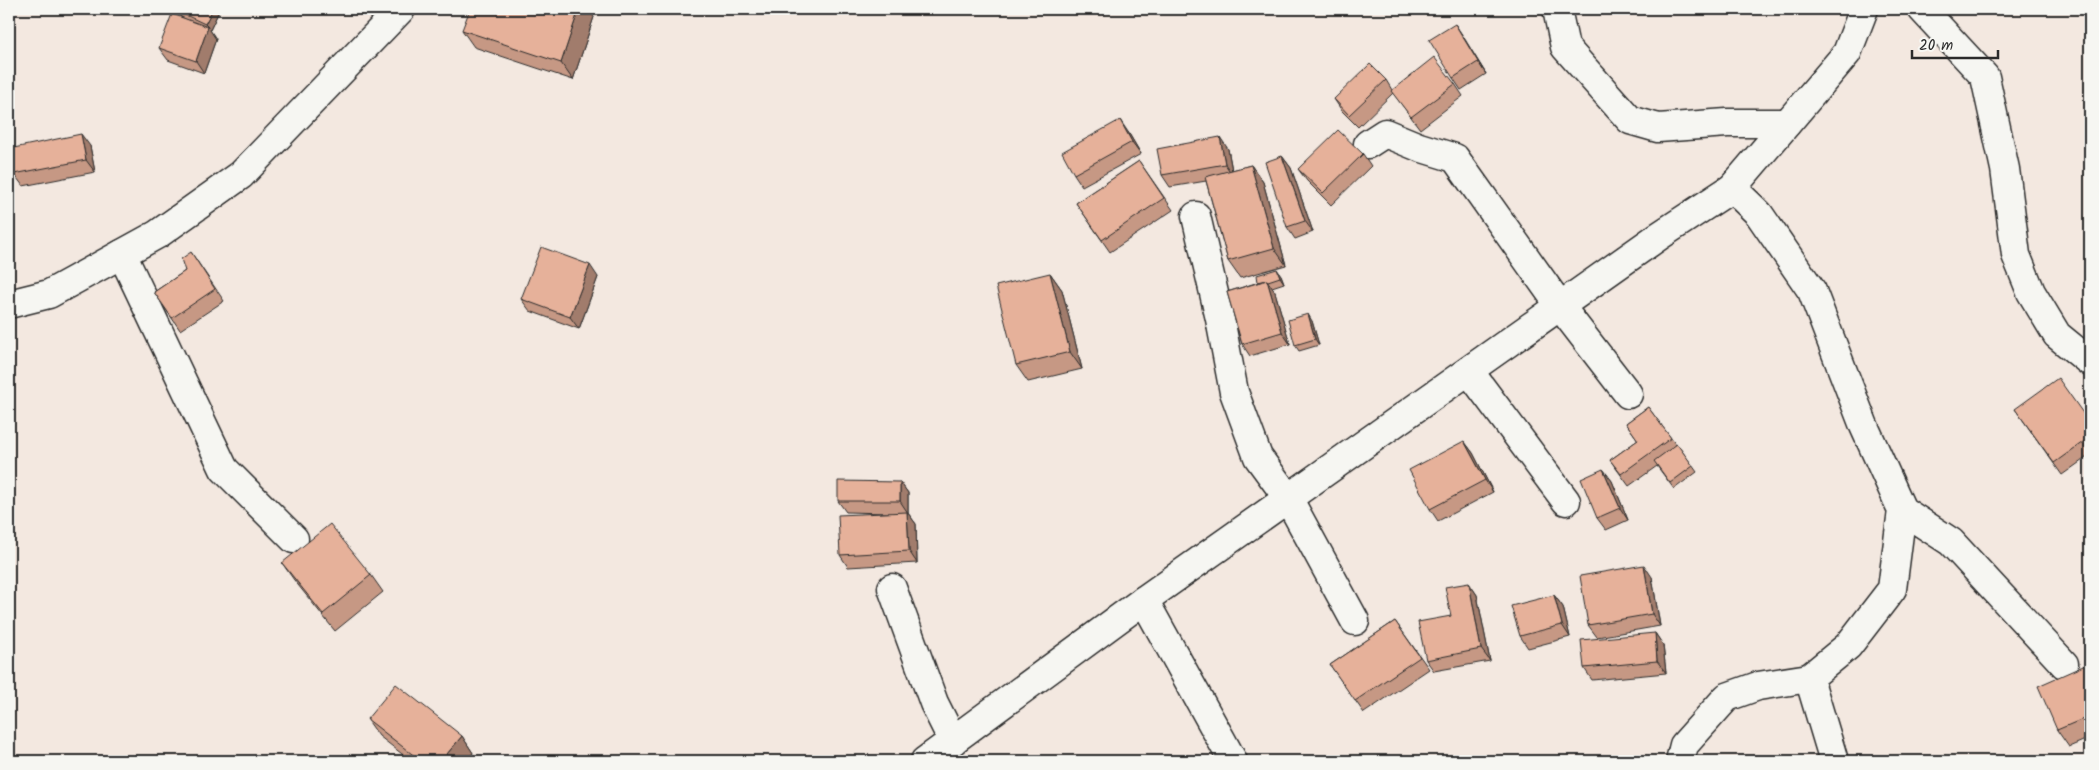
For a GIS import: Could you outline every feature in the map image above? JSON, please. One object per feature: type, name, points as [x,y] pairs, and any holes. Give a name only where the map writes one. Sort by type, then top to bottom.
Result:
[{"type":"street","points":[[9,304],[49,294],[158,234],[241,175],[401,9]]},
{"type":"street","points":[[1557,9],[1565,47],[1630,120],[1658,128],[1727,124],[1787,124]]},
{"type":"street","points":[[938,754],[1144,600],[1659,236],[1732,188],[1847,53],[1864,9]]},
{"type":"street","points":[[1922,9],[1985,77],[2005,169],[2016,255],[2031,292],[2057,335],[2090,362]]},
{"type":"street","points":[[1368,144],[1385,132],[1419,147],[1455,158],[1560,306],[1628,394]]},
{"type":"street","points":[[1680,761],[1684,745],[1727,697],[1758,686],[1809,678],[1848,646],[1892,589],[1902,510],[1864,426],[1812,291],[1759,214],[1732,188]]},
{"type":"street","points":[[1196,216],[1220,319],[1234,392],[1258,457],[1288,498],[1355,622]]},
{"type":"street","points":[[122,254],[224,469],[294,539]]},
{"type":"street","points":[[1469,371],[1566,500]]},
{"type":"street","points":[[1902,510],[1951,542],[2064,664]]},
{"type":"street","points":[[892,588],[934,703],[938,754]]},
{"type":"street","points":[[1144,600],[1234,761]]},
{"type":"street","points":[[1809,678],[1834,761]]},
{"type":"building","points":[[178,9],[213,9],[205,24],[177,11]]},
{"type":"building","points":[[470,9],[579,9],[561,63],[462,30]]},
{"type":"building","points":[[172,14],[208,27],[196,61],[159,48]]},
{"type":"building","points":[[1455,24],[1478,62],[1453,78],[1429,40]]},
{"type":"building","points":[[1434,57],[1455,84],[1411,117],[1391,91]]},
{"type":"building","points":[[1370,64],[1386,80],[1349,115],[1334,99]]},
{"type":"building","points":[[1120,120],[1132,142],[1074,174],[1062,152]]},
{"type":"building","points":[[1338,130],[1363,154],[1323,193],[1298,169]]},
{"type":"building","points":[[81,134],[86,160],[14,174],[9,149]]},
{"type":"building","points":[[1220,137],[1225,164],[1162,175],[1157,149]]},
{"type":"building","points":[[1282,156],[1305,221],[1287,227],[1265,162]]},
{"type":"building","points":[[1139,161],[1164,198],[1102,240],[1076,203]]},
{"type":"building","points":[[1251,165],[1274,248],[1228,261],[1205,177]]},
{"type":"building","points":[[541,247],[590,265],[570,317],[521,299]]},
{"type":"building","points":[[191,252],[215,289],[172,318],[154,292],[185,271],[181,259]]},
{"type":"building","points":[[1277,269],[1280,277],[1258,282],[1257,275]]},
{"type":"building","points":[[1050,273],[1070,352],[1016,365],[996,286]]},
{"type":"building","points":[[1267,280],[1282,332],[1242,344],[1227,292]]},
{"type":"building","points":[[1308,314],[1315,339],[1295,345],[1288,320]]},
{"type":"building","points":[[2058,378],[2090,423],[2090,437],[2054,463],[2015,409]]},
{"type":"building","points":[[1648,407],[1671,438],[1621,474],[1610,460],[1638,440],[1626,423]]},
{"type":"building","points":[[1464,441],[1485,480],[1430,509],[1409,470]]},
{"type":"building","points":[[1677,444],[1693,466],[1670,483],[1654,461]]},
{"type":"building","points":[[1603,469],[1620,508],[1597,518],[1581,479]]},
{"type":"building","points":[[838,481],[900,482],[900,501],[838,501]]},
{"type":"building","points":[[907,512],[909,551],[840,555],[838,515]]},
{"type":"building","points":[[330,524],[371,575],[323,614],[282,563]]},
{"type":"building","points":[[1644,565],[1652,614],[1588,625],[1580,576]]},
{"type":"building","points":[[1469,583],[1481,649],[1426,660],[1418,622],[1451,616],[1445,587]]},
{"type":"building","points":[[1554,595],[1562,625],[1520,636],[1511,606]]},
{"type":"building","points":[[1395,621],[1420,657],[1355,701],[1330,665]]},
{"type":"building","points":[[1655,633],[1657,661],[1584,668],[1581,640]]},
{"type":"building","points":[[2090,663],[2090,716],[2057,730],[2038,686]]},
{"type":"building","points":[[396,684],[462,736],[441,761],[421,761],[367,719]]}]
